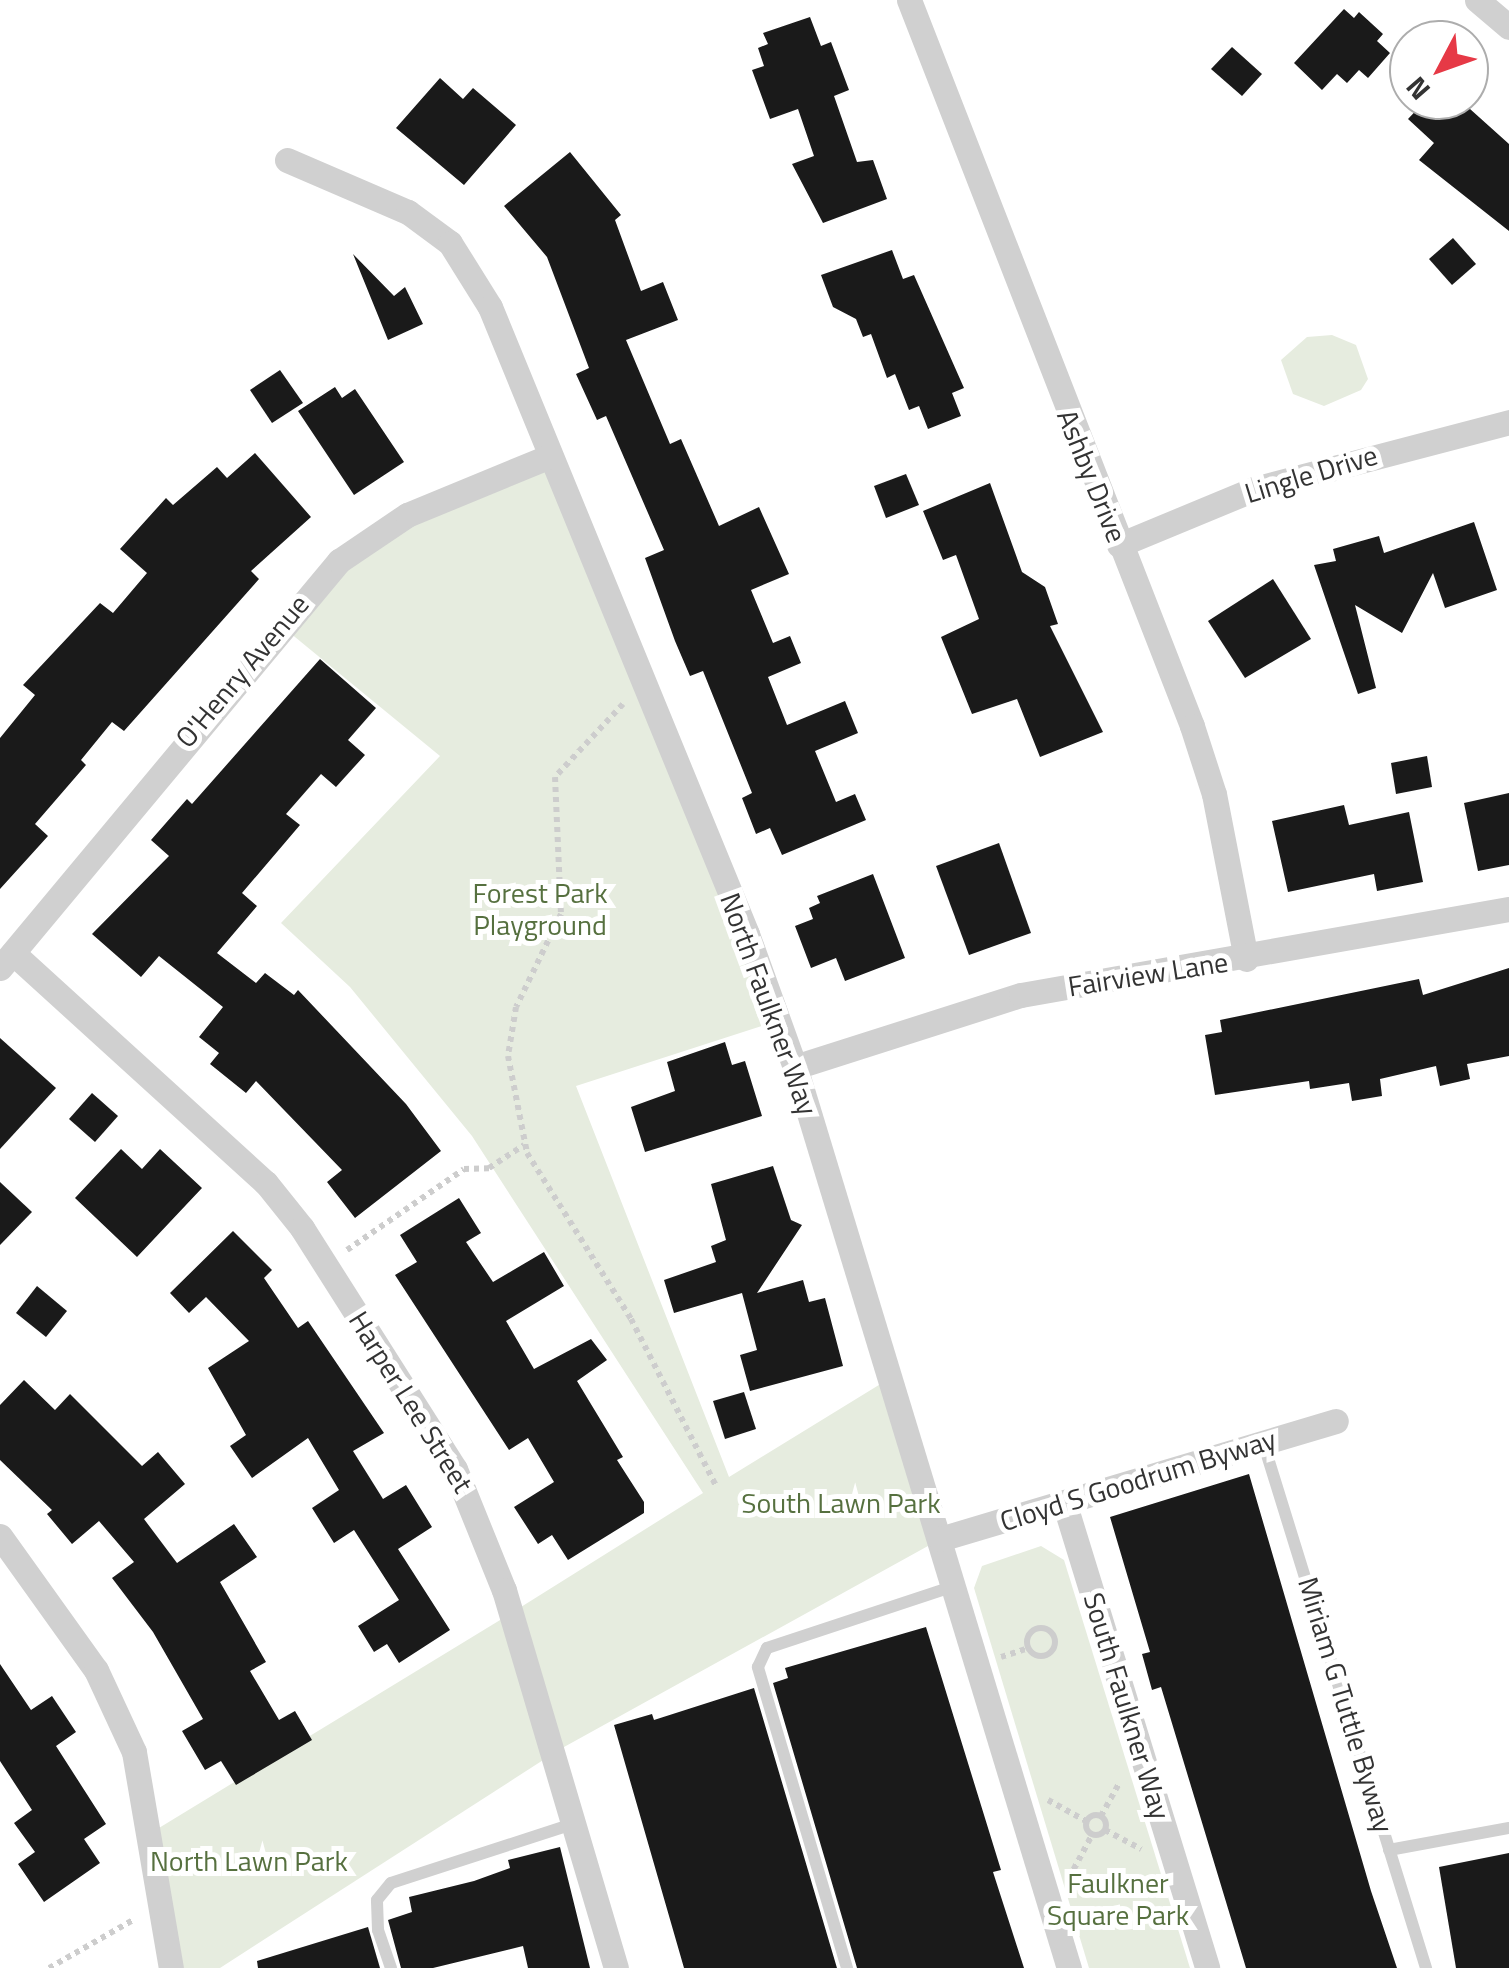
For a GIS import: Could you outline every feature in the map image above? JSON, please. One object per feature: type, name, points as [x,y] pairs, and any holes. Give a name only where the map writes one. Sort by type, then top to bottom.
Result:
[{"type":"street","name":"Ashby Drive","points":[[909,0],[1214,794],[1246,959]]},
{"type":"street","points":[[1477,0],[1509,27]]},
{"type":"street","name":"North Faulkner Way","points":[[287,160],[408,212],[450,243],[490,307],[747,934],[794,1066],[1070,1968]]},
{"type":"street","name":"Lingle Drive","points":[[1119,544],[1254,489],[1509,422]]},
{"type":"street","name":"O'Henry Avenue","points":[[6,960],[339,561],[407,514],[550,456]]},
{"type":"street","name":"Fairview Lane","points":[[794,1066],[1022,995],[1246,959],[1509,910]]},
{"type":"street","name":"Harper Lee Street","points":[[6,960],[266,1183],[326,1265],[479,1515],[616,1968]]},
{"type":"street","name":"Cloyd S Goodrum Byway","points":[[940,1539],[1336,1421]]},
{"type":"street","name":"South Faulkner Way","points":[[1064,1502],[1207,1968]]},
{"type":"street","points":[[0,1536],[67,1623],[119,1715],[146,1796],[171,1968]]},
{"type":"lane","name":"Miriam G Tuttle Byway","points":[[1263,1442],[1426,1968]]},
{"type":"lane","points":[[847,1968],[758,1666],[768,1648],[954,1586]]},
{"type":"lane","points":[[391,1968],[378,1930],[377,1900],[390,1882],[573,1824]]},
{"type":"lane","points":[[1389,1850],[1509,1828]]},
{"type":"path","points":[[642,684],[555,778],[561,914],[522,992],[509,1036],[524,1144],[631,1318],[716,1486]]},
{"type":"path","points":[[326,1265],[464,1169],[494,1166],[524,1144]]},
{"type":"path","points":[[1039,1628],[1051,1632],[1056,1643],[1042,1657],[1027,1644],[1039,1628]]},
{"type":"path","points":[[1020,1806],[1046,1799],[1086,1820]]},
{"type":"path","points":[[50,1968],[162,1903]]},
{"type":"green space","points":[[1332,335],[1356,345],[1368,379],[1361,390],[1324,406],[1293,394],[1281,360],[1307,337]]},
{"type":"green space","name":"Forest Park Playground","points":[[548,461],[774,1022],[576,1086],[729,1477],[887,1380],[937,1541],[555,1752],[513,1612],[703,1493],[472,1136],[350,987],[281,923],[440,756],[284,628],[367,544]]},
{"type":"green space","name":"Faulkner Square Park","points":[[1041,1546],[1064,1560],[1190,1968],[1089,1968],[974,1588],[982,1566]]},
{"type":"green space","name":"North Lawn Park","points":[[510,1614],[551,1755],[220,1968],[174,1968],[154,1831]]},
{"type":"building","points":[[1344,9],[1354,18],[1359,12],[1383,34],[1377,41],[1389,52],[1368,78],[1359,70],[1347,83],[1337,74],[1322,90],[1294,63]]},
{"type":"building","points":[[810,17],[821,46],[831,42],[849,90],[834,96],[857,162],[873,160],[887,199],[823,223],[792,164],[814,156],[798,109],[770,119],[752,70],[764,66],[758,48],[768,44],[763,33]]},
{"type":"building","points":[[1232,47],[1262,74],[1242,96],[1211,69]]},
{"type":"building","points":[[440,78],[463,99],[473,88],[516,125],[464,185],[396,128]]},
{"type":"building","points":[[1409,120],[1482,120],[1509,144],[1509,231],[1419,160],[1434,143]]},
{"type":"building","points":[[570,152],[621,215],[615,220],[641,291],[663,282],[678,320],[626,340],[670,444],[681,439],[719,526],[759,507],[789,574],[751,590],[773,643],[790,636],[801,663],[768,677],[787,725],[845,701],[858,733],[815,751],[836,802],[855,794],[866,820],[782,855],[770,828],[756,834],[742,798],[752,793],[703,671],[690,676],[675,641],[645,558],[664,550],[606,416],[597,420],[576,374],[589,368],[547,257],[504,206]]},
{"type":"building","points":[[1453,238],[1476,264],[1452,285],[1429,259]]},
{"type":"building","points":[[892,250],[903,279],[914,275],[964,388],[952,393],[961,416],[928,429],[919,406],[909,410],[895,374],[887,378],[871,334],[863,337],[856,319],[833,307],[821,275]]},
{"type":"building","points":[[353,254],[394,296],[405,287],[423,324],[388,340]]},
{"type":"building","points":[[280,370],[303,403],[272,423],[250,390]]},
{"type":"building","points":[[335,387],[342,398],[355,389],[404,462],[354,495],[298,411]]},
{"type":"building","points":[[255,453],[311,517],[251,571],[259,579],[124,731],[112,722],[81,760],[86,765],[35,824],[48,836],[0,889],[0,738],[35,695],[23,685],[100,603],[113,613],[147,573],[120,549],[166,498],[173,505],[217,467],[227,478]]},
{"type":"building","points":[[906,474],[919,505],[886,518],[874,486]]},
{"type":"building","points":[[990,483],[1022,572],[1045,587],[1058,624],[1050,626],[1103,732],[1040,757],[1017,699],[972,714],[941,637],[979,619],[956,555],[943,560],[923,511]]},
{"type":"building","points":[[1474,522],[1497,590],[1445,608],[1433,573],[1402,633],[1355,605],[1376,688],[1358,694],[1314,565],[1336,561],[1333,549],[1379,536],[1384,553]]},
{"type":"building","points":[[1273,579],[1311,639],[1245,678],[1208,621]]},
{"type":"building","points":[[320,659],[376,708],[348,740],[365,755],[336,787],[321,774],[286,814],[300,825],[242,893],[257,906],[217,953],[256,983],[265,973],[294,995],[298,990],[406,1104],[441,1151],[355,1218],[327,1182],[342,1170],[256,1081],[246,1093],[210,1064],[219,1053],[199,1037],[223,1007],[159,956],[141,977],[92,934],[169,856],[151,840],[187,799],[192,804]]},
{"type":"building","points":[[1427,756],[1432,787],[1396,794],[1391,763]]},
{"type":"building","points":[[1509,793],[1509,865],[1478,871],[1464,803]]},
{"type":"building","points":[[1344,805],[1349,825],[1409,812],[1423,882],[1377,891],[1374,874],[1288,892],[1272,821]]},
{"type":"building","points":[[999,843],[1031,933],[969,955],[936,866]]},
{"type":"building","points":[[873,874],[905,958],[845,981],[836,958],[811,968],[795,926],[813,919],[809,908],[820,903],[817,896]]},
{"type":"building","points":[[1509,968],[1509,1056],[1467,1064],[1470,1079],[1440,1086],[1436,1066],[1380,1079],[1382,1096],[1352,1101],[1349,1083],[1310,1089],[1309,1081],[1215,1095],[1205,1035],[1222,1032],[1220,1020],[1419,979],[1423,995]]},
{"type":"building","points":[[0,1038],[56,1088],[0,1149]]},
{"type":"building","points":[[725,1042],[732,1065],[745,1061],[762,1116],[645,1152],[631,1107],[675,1091],[667,1062]]},
{"type":"building","points":[[92,1093],[118,1116],[95,1142],[69,1119]]},
{"type":"building","points":[[121,1149],[142,1169],[160,1149],[202,1188],[137,1257],[75,1198]]},
{"type":"building","points":[[773,1166],[791,1220],[802,1225],[757,1293],[803,1280],[809,1302],[825,1298],[843,1366],[750,1391],[740,1355],[757,1350],[742,1293],[674,1313],[664,1280],[716,1262],[711,1246],[726,1240],[711,1184]]},
{"type":"building","points":[[0,1182],[32,1212],[0,1245]]},
{"type":"building","points":[[459,1198],[481,1233],[466,1242],[493,1282],[544,1252],[564,1286],[506,1321],[534,1369],[591,1339],[607,1360],[577,1381],[623,1457],[617,1460],[644,1502],[644,1513],[568,1560],[552,1535],[538,1544],[514,1507],[554,1482],[528,1438],[509,1450],[395,1275],[417,1262],[400,1235]]},
{"type":"building","points":[[233,1231],[272,1270],[264,1278],[298,1328],[308,1321],[384,1433],[353,1451],[383,1499],[406,1485],[432,1527],[398,1549],[450,1630],[399,1663],[387,1644],[374,1652],[358,1626],[399,1600],[354,1530],[334,1543],[312,1508],[339,1490],[308,1438],[252,1478],[230,1446],[246,1435],[208,1368],[249,1341],[206,1297],[189,1313],[170,1293]]},
{"type":"building","points":[[37,1286],[67,1311],[46,1337],[16,1313]]},
{"type":"building","points":[[24,1380],[55,1410],[70,1394],[142,1466],[158,1452],[185,1484],[144,1519],[177,1563],[234,1524],[257,1557],[220,1582],[266,1662],[250,1671],[279,1720],[295,1711],[312,1740],[236,1785],[221,1761],[205,1770],[182,1731],[203,1719],[153,1632],[112,1578],[134,1562],[99,1521],[72,1544],[47,1514],[52,1510],[0,1460],[0,1405]]},
{"type":"building","points":[[744,1392],[756,1429],[725,1439],[713,1401]]},
{"type":"building","points":[[1249,1474],[1397,1968],[1246,1968],[1161,1687],[1152,1690],[1142,1654],[1150,1652],[1110,1517]]},
{"type":"building","points":[[926,1627],[1001,1870],[993,1872],[1024,1968],[857,1968],[773,1683],[788,1678],[785,1668]]},
{"type":"building","points":[[0,1664],[31,1710],[52,1696],[76,1732],[56,1746],[106,1824],[84,1839],[100,1863],[44,1902],[18,1864],[35,1852],[14,1823],[32,1810],[0,1761]]},
{"type":"building","points":[[754,1688],[837,1968],[684,1968],[614,1725],[652,1714],[654,1720]]},
{"type":"building","points":[[560,1847],[590,1968],[528,1968],[523,1946],[433,1968],[401,1968],[388,1920],[412,1912],[409,1897],[474,1881],[510,1868],[508,1860]]},
{"type":"building","points":[[1509,1853],[1509,1968],[1456,1968],[1439,1867]]},
{"type":"building","points":[[368,1927],[380,1968],[258,1968],[257,1961]]},
{"type":"park label","name":"South Lawn Park","points":[[841,1503]]}]
